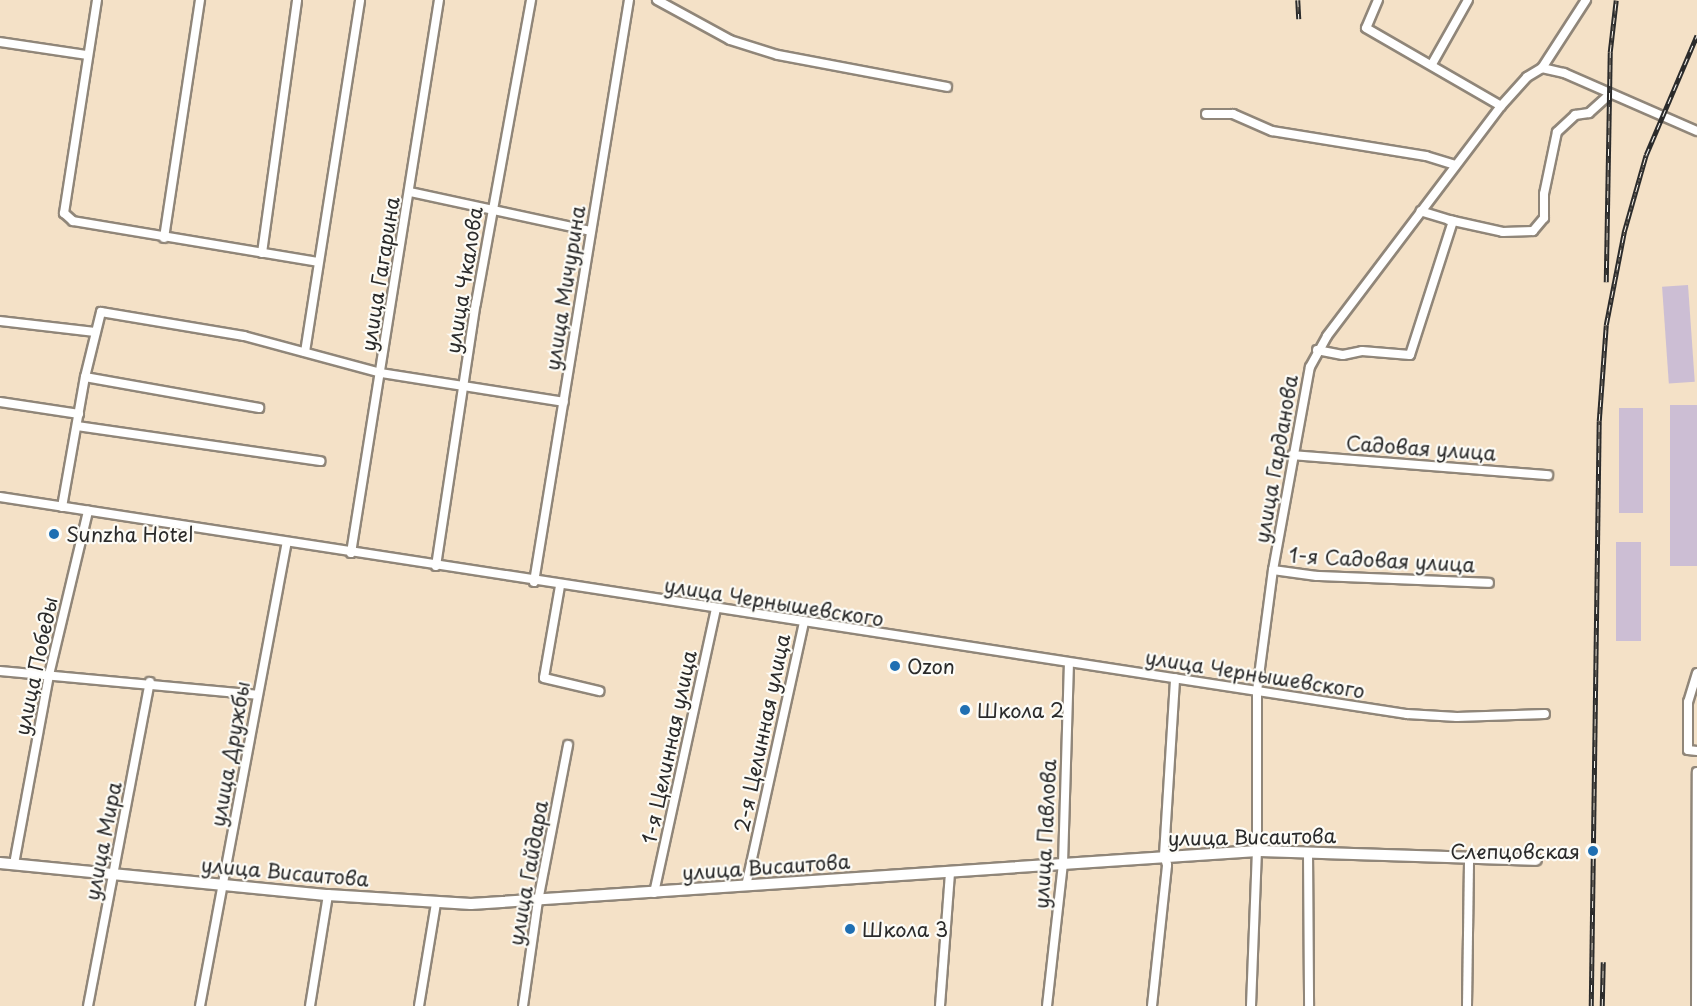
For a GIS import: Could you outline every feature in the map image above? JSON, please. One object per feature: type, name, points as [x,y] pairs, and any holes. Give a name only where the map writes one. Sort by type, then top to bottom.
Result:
[{"type":"street","points":[[97,0],[64,213],[73,221],[317,262]]},
{"type":"street","points":[[164,238],[200,0]]},
{"type":"street","points":[[262,253],[297,0]]},
{"type":"street","points":[[305,352],[317,262],[360,0]]},
{"type":"street","name":"улица Гагарина","points":[[351,553],[439,0]]},
{"type":"street","name":"улица Чкалова","points":[[436,566],[492,210],[531,0]]},
{"type":"street","name":"улица Мичурина","points":[[534,582],[629,0]]},
{"type":"street","points":[[657,0],[730,40],[778,54],[947,87]]},
{"type":"street","points":[[1378,0],[1366,28],[1432,64],[1501,106]]},
{"type":"street","points":[[1432,64],[1468,0]]},
{"type":"street","name":"улица Гарданова","points":[[1251,1006],[1257,851],[1257,691],[1273,570],[1292,455],[1310,367],[1317,350],[1501,106],[1527,76],[1542,68],[1582,10],[1586,0]]},
{"type":"street","points":[[0,42],[87,55]]},
{"type":"street","points":[[1542,68],[1697,131]]},
{"type":"street","points":[[1421,211],[1503,232],[1533,231],[1544,218],[1544,194],[1557,132],[1575,115],[1589,113],[1610,94]]},
{"type":"street","points":[[1206,114],[1233,114],[1272,131],[1426,156],[1456,165]]},
{"type":"street","points":[[410,192],[591,231]]},
{"type":"street","points":[[1317,350],[1343,355],[1362,351],[1410,355],[1452,221],[1449,220]]},
{"type":"street","points":[[62,507],[85,377],[101,312],[244,336],[381,374],[564,402]]},
{"type":"street","points":[[0,321],[95,332]]},
{"type":"street","points":[[85,377],[259,408]]},
{"type":"street","points":[[0,402],[79,414]]},
{"type":"street","points":[[77,426],[321,460]]},
{"type":"street","name":"Садовая улица","points":[[1292,455],[1548,475]]},
{"type":"street","name":"улица Чернышевского","points":[[0,497],[534,582],[1407,714],[1457,717],[1545,714]]},
{"type":"street","name":"улица Победы","points":[[14,864],[49,675],[88,511]]},
{"type":"street","name":"улица Дружбы","points":[[200,1006],[286,543]]},
{"type":"street","name":"1-я Садовая улица","points":[[1273,570],[1317,576],[1489,583]]},
{"type":"street","points":[[560,586],[544,678],[599,691]]},
{"type":"street","name":"1-я Целинная улица","points":[[654,893],[716,609]]},
{"type":"street","name":"2-я Целинная улица","points":[[746,886],[804,622]]},
{"type":"street","name":"улица Павлова","points":[[1047,1006],[1063,864],[1069,663]]},
{"type":"street","points":[[0,671],[150,682],[257,695]]},
{"type":"street","points":[[1693,750],[1688,702],[1697,673]]},
{"type":"street","points":[[1152,1006],[1167,865],[1164,855],[1175,678]]},
{"type":"street","name":"улица Мира","points":[[88,1006],[150,682]]},
{"type":"street","name":"улица Гайдара","points":[[523,1006],[538,901],[567,745]]},
{"type":"street","points":[[1696,1006],[1697,772]]},
{"type":"street","name":"улица Висаитова","points":[[0,863],[328,895],[436,903],[538,901],[950,873],[1164,855],[1257,851],[1469,860],[1536,860]]},
{"type":"street","points":[[1308,852],[1309,1006]]},
{"type":"street","points":[[1467,1006],[1469,860]]},
{"type":"street","points":[[940,1006],[950,873]]},
{"type":"street","points":[[310,1006],[328,895]]},
{"type":"street","points":[[419,1006],[436,903]]},
{"type":"shaded area","points":[[1688,285],[1695,382],[1669,384],[1662,287]]},
{"type":"shaded area","points":[[1670,405],[1697,405],[1697,566],[1670,566]]},
{"type":"shaded area","points":[[1619,408],[1643,408],[1643,513],[1619,513]]},
{"type":"shaded area","points":[[1616,542],[1641,542],[1641,641],[1616,641]]},
{"type":"railway","points":[[1298,0],[1299,19]]},
{"type":"railway","points":[[1606,282],[1610,52],[1616,0]]},
{"type":"railway","points":[[1591,1006],[1599,421],[1606,325],[1624,232],[1646,155],[1697,35]]},
{"type":"railway","points":[[1602,1006],[1603,962]]},
{"type":"place","name":"Sunzha Hotel","points":[[54,534]]},
{"type":"place","name":"Ozon","points":[[895,666]]},
{"type":"place","name":"Школа 2","points":[[965,710]]},
{"type":"place","name":"Слепцовская","points":[[1593,851]]},
{"type":"place","name":"Школа 3","points":[[850,929]]}]
